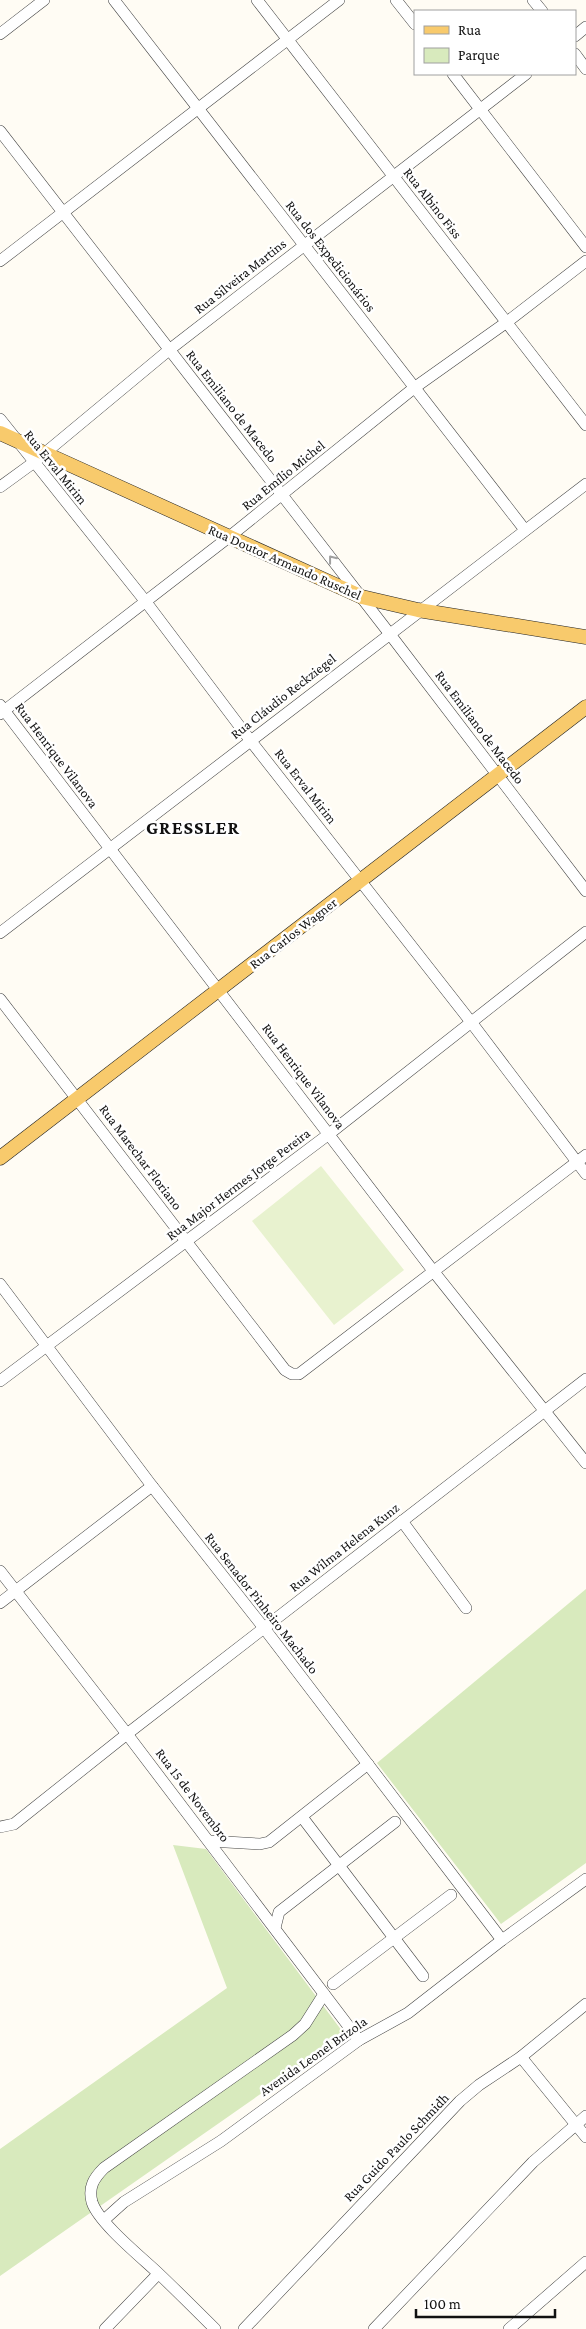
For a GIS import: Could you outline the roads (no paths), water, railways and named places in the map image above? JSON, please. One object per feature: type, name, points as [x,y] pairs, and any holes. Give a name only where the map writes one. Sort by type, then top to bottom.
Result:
[{"type":"main road","name":"Rua Doutor Armando Ruschel","points":[[0,433],[362,598],[418,610],[586,637]]},
{"type":"main road","name":"Rua Carlos Wagner","points":[[0,1158],[586,707]]},
{"type":"street","points":[[0,34],[44,0]]},
{"type":"street","name":"Rua dos Expedicionários","points":[[114,0],[525,530]]},
{"type":"street","name":"Rua Albino Fiss","points":[[257,0],[586,425]]},
{"type":"street","points":[[0,261],[338,0]]},
{"type":"street","points":[[396,0],[414,23]]},
{"type":"street","points":[[533,0],[541,10]]},
{"type":"street","points":[[576,55],[586,69]]},
{"type":"street","points":[[454,75],[586,247]]},
{"type":"street","name":"Rua Silveira Martins","points":[[0,487],[33,463],[169,350],[525,75]]},
{"type":"street","name":"Rua Emiliano de Macedo","points":[[0,131],[282,494],[586,891]]},
{"type":"street","name":"Rua Emílio Michel","points":[[1,710],[146,602],[414,388],[507,322],[586,261]]},
{"type":"street","name":"Rua Erval Mirim","points":[[0,419],[33,463],[146,602],[250,740],[471,1022],[582,1158],[586,1174]]},
{"type":"street","name":"Rua Cláudio Reckziegel","points":[[0,933],[418,610],[586,484]]},
{"type":"street","name":"Rua Henrique Vilanova","points":[[1,710],[330,1134],[434,1272],[586,1463]]},
{"type":"street","name":"Rua Major Hermes Jorge Pereira","points":[[0,1381],[330,1134],[586,932]]},
{"type":"street","name":"Rua Marechar Floriano","points":[[0,999],[285,1370],[292,1374],[299,1374],[434,1272]]},
{"type":"street","points":[[434,1272],[582,1158]]},
{"type":"street","name":"Rua Senador Pinheiro Machado","points":[[0,1284],[152,1486],[264,1628],[502,1940]]},
{"type":"street","name":"Rua Wilma Helena Kunz","points":[[0,1828],[14,1824],[127,1734],[586,1379]]},
{"type":"street","points":[[0,1603],[152,1486]]},
{"type":"street","points":[[402,1521],[466,1608]]},
{"type":"street","name":"Rua 15 de Novembro","points":[[0,1571],[209,1841],[359,2040]]},
{"type":"street","points":[[209,1841],[260,1844],[269,1842],[368,1764]]},
{"type":"street","points":[[302,1817],[422,1976]]},
{"type":"street","points":[[275,1928],[279,1912],[395,1822]]},
{"type":"street","name":"Avenida Leonel Brizola","points":[[104,2220],[124,2202],[221,2141],[359,2040],[408,2013],[502,1940],[586,1879]]},
{"type":"street","points":[[333,1984],[451,1895]]},
{"type":"street","points":[[215,2329],[125,2243],[104,2220],[92,2203],[91,2189],[93,2180],[104,2168],[293,2035],[304,2024],[324,1994]]},
{"type":"street","name":"Rua Guido Paulo Schmidh","points":[[244,2329],[460,2101],[479,2085],[521,2057],[586,2004]]},
{"type":"street","points":[[521,2057],[586,2137]]},
{"type":"street","points":[[374,2329],[533,2162],[586,2116]]},
{"type":"street","points":[[509,2329],[586,2262]]},
{"type":"street","points":[[105,2329],[158,2274]]},
{"type":"district","name":"GRESSLER","points":[[193,827]]}]
